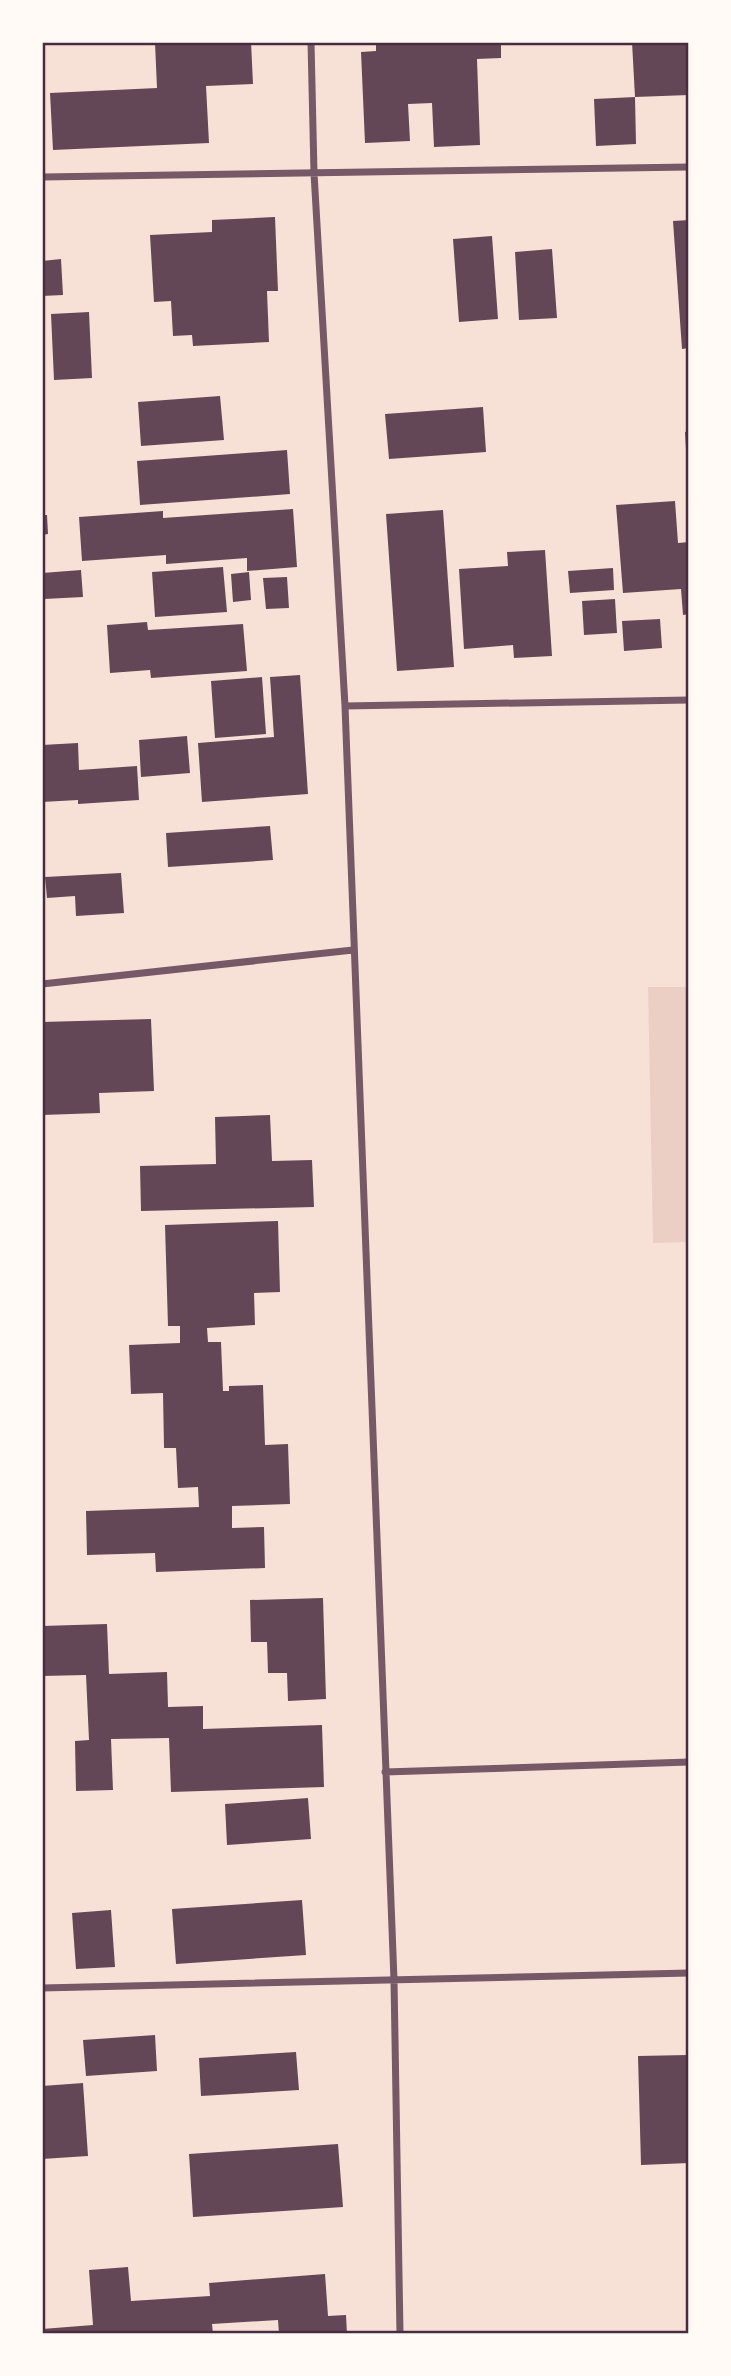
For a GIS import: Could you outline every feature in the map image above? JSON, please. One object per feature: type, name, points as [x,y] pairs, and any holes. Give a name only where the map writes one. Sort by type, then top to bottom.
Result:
[{"type":"street","points":[[311,42],[314,173],[345,706],[394,1980],[400,2334]]},
{"type":"street","points":[[42,177],[689,167]]},
{"type":"street","points":[[345,706],[689,700]]},
{"type":"street","points":[[42,984],[353,950]]},
{"type":"street","points":[[386,1772],[689,1762]]},
{"type":"street","points":[[42,1988],[689,1973]]},
{"type":"shaded area","points":[[648,987],[689,987],[689,1242],[653,1243]]},
{"type":"building","points":[[251,42],[253,84],[206,86],[209,143],[53,150],[50,93],[157,88],[155,43]]},
{"type":"building","points":[[376,42],[501,42],[501,58],[477,59],[480,145],[434,147],[432,103],[408,104],[410,141],[365,143],[361,52],[376,51]]},
{"type":"building","points":[[632,42],[689,42],[689,95],[635,97]]},
{"type":"building","points":[[635,97],[636,144],[596,146],[594,99]]},
{"type":"building","points":[[275,217],[278,291],[267,291],[269,342],[193,346],[192,335],[173,336],[171,301],[154,302],[150,235],[212,232],[212,220]]},
{"type":"building","points":[[689,220],[689,348],[682,349],[673,221]]},
{"type":"building","points":[[492,236],[498,319],[459,322],[453,239]]},
{"type":"building","points":[[552,249],[557,318],[519,320],[515,252]]},
{"type":"building","points":[[61,259],[63,295],[42,296],[42,261]]},
{"type":"building","points":[[89,312],[92,378],[54,380],[51,314]]},
{"type":"building","points":[[220,396],[224,440],[141,446],[138,402]]},
{"type":"building","points":[[483,407],[486,452],[389,459],[385,414]]},
{"type":"building","points":[[689,431],[689,465],[687,465],[685,432]]},
{"type":"building","points":[[287,450],[290,494],[140,505],[137,461]]},
{"type":"building","points":[[675,501],[678,543],[689,542],[689,614],[683,615],[681,589],[623,593],[616,505]]},
{"type":"building","points":[[293,509],[297,567],[247,571],[247,558],[166,564],[166,555],[82,561],[79,517],[163,511],[163,518]]},
{"type":"building","points":[[443,510],[454,667],[397,671],[386,514]]},
{"type":"building","points":[[42,515],[47,515],[48,534],[42,535]]},
{"type":"building","points":[[545,550],[552,656],[514,658],[513,645],[464,649],[459,569],[508,566],[507,552]]},
{"type":"building","points":[[223,567],[227,612],[155,617],[152,572]]},
{"type":"building","points":[[613,568],[614,590],[570,593],[568,571]]},
{"type":"building","points":[[81,570],[83,597],[44,599],[42,573]]},
{"type":"building","points":[[249,572],[251,600],[233,602],[231,574]]},
{"type":"building","points":[[287,577],[289,608],[266,609],[263,578]]},
{"type":"building","points":[[615,599],[617,633],[584,635],[582,601]]},
{"type":"building","points":[[660,619],[662,648],[624,651],[622,621]]},
{"type":"building","points":[[147,622],[148,630],[243,624],[247,671],[151,678],[150,670],[110,673],[107,625]]},
{"type":"building","points":[[300,675],[308,794],[202,802],[198,743],[274,737],[270,677]]},
{"type":"building","points":[[262,677],[266,734],[215,738],[211,681]]},
{"type":"building","points":[[187,736],[190,773],[141,777],[139,740]]},
{"type":"building","points":[[78,743],[79,770],[137,766],[139,800],[78,804],[78,800],[42,802],[42,745]]},
{"type":"building","points":[[270,826],[273,860],[168,867],[166,833]]},
{"type":"building","points":[[121,873],[124,913],[76,916],[75,896],[47,898],[45,877]]},
{"type":"building","points":[[151,1019],[154,1091],[99,1093],[100,1113],[42,1115],[42,1022]]},
{"type":"building","points":[[270,1115],[272,1161],[312,1160],[314,1207],[141,1211],[140,1166],[216,1164],[215,1117]]},
{"type":"building","points":[[278,1221],[280,1292],[254,1293],[255,1325],[207,1328],[208,1342],[221,1342],[223,1391],[229,1391],[229,1386],[263,1385],[265,1445],[288,1444],[290,1504],[232,1506],[232,1528],[264,1527],[265,1568],[156,1572],[155,1553],[87,1555],[86,1511],[199,1507],[198,1487],[178,1488],[176,1448],[164,1448],[163,1393],[131,1394],[129,1345],[180,1343],[180,1326],[168,1326],[165,1225]]},
{"type":"building","points":[[323,1598],[326,1699],[288,1701],[287,1673],[268,1673],[267,1642],[251,1642],[250,1600]]},
{"type":"building","points":[[107,1624],[109,1674],[167,1672],[168,1707],[203,1706],[203,1729],[322,1725],[324,1787],[171,1792],[169,1738],[111,1739],[113,1790],[76,1791],[75,1741],[89,1740],[86,1675],[42,1676],[42,1626]]},
{"type":"building","points":[[308,1798],[311,1839],[227,1845],[225,1804]]},
{"type":"building","points":[[302,1900],[306,1955],[176,1964],[172,1909]]},
{"type":"building","points":[[111,1910],[115,1967],[76,1969],[72,1913]]},
{"type":"building","points":[[155,2035],[157,2071],[86,2076],[83,2040]]},
{"type":"building","points":[[296,2052],[299,2090],[201,2096],[199,2058]]},
{"type":"building","points":[[687,2055],[689,2163],[641,2165],[638,2056]]},
{"type":"building","points":[[83,2083],[88,2156],[42,2159],[42,2086]]},
{"type":"building","points":[[338,2144],[343,2207],[193,2217],[189,2154]]},
{"type":"building","points":[[128,2267],[131,2301],[210,2296],[209,2283],[325,2274],[328,2316],[346,2315],[347,2334],[279,2334],[278,2320],[212,2324],[213,2334],[42,2334],[42,2329],[93,2325],[89,2270]]}]
